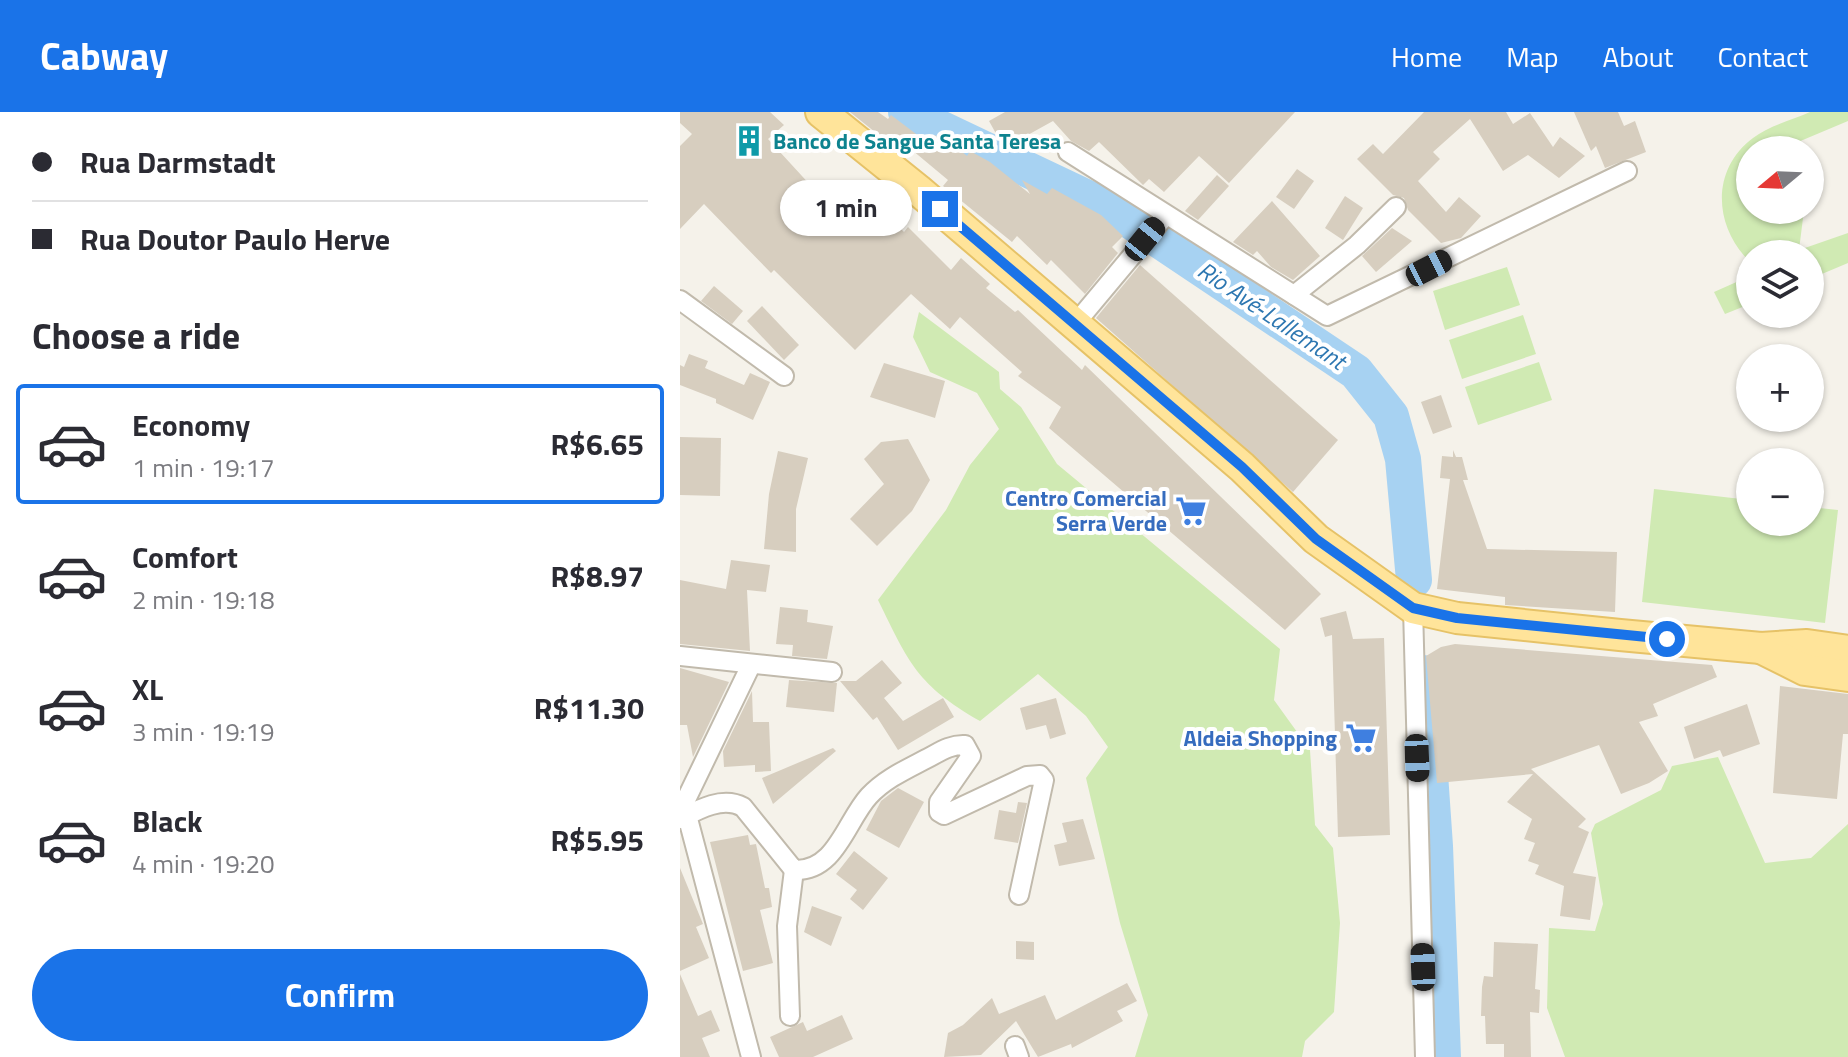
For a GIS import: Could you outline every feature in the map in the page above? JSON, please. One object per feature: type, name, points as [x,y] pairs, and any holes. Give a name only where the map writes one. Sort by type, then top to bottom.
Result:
[{"type":"main road","points":[[821,112],[1242,467],[1316,539],[1413,608],[1457,618],[1761,648],[1807,645],[1848,651]]},
{"type":"main road","points":[[1761,648],[1805,670],[1848,676]]},
{"type":"street","points":[[1068,152],[1162,219],[1327,316],[1627,171]]},
{"type":"street","points":[[1294,295],[1357,245],[1396,207]]},
{"type":"street","points":[[1075,324],[1162,219]]},
{"type":"street","points":[[680,300],[784,376]]},
{"type":"street","points":[[1413,608],[1425,1057]]},
{"type":"street","points":[[680,656],[832,672]]},
{"type":"street","points":[[751,665],[682,815],[751,1057]]},
{"type":"street","points":[[794,870],[806,870],[834,850],[866,799],[884,781],[950,746],[965,745],[971,756],[939,802],[939,812],[944,815],[1027,776],[1040,775],[1044,780],[1019,895]]},
{"type":"street","points":[[682,815],[724,801],[734,802],[743,807],[794,870],[787,926],[790,1016]]},
{"type":"green space","points":[[1810,112],[1848,112],[1848,121],[1812,136],[1756,136]]},
{"type":"green space","points":[[1736,156],[1736,224],[1802,224],[1800,240],[1736,240],[1736,244],[1724,216],[1722,199],[1729,166]]},
{"type":"green space","points":[[1848,233],[1848,263],[1824,273],[1824,241]]},
{"type":"green space","points":[[1507,267],[1520,305],[1445,330],[1433,291]]},
{"type":"green space","points":[[1736,282],[1736,310],[1725,314],[1714,292]]},
{"type":"green space","points":[[919,312],[999,372],[1000,389],[1021,407],[1057,464],[1280,649],[1274,700],[1310,750],[1315,825],[1333,848],[1340,923],[1334,1012],[1305,1041],[1302,1057],[1135,1057],[1148,1015],[1120,923],[1086,778],[1108,747],[1086,716],[1038,674],[980,721],[928,684],[898,640],[878,600],[946,510],[970,465],[999,429],[977,393],[930,372],[913,337]]},
{"type":"green space","points":[[1523,315],[1536,354],[1462,379],[1449,340]]},
{"type":"green space","points":[[1539,362],[1552,400],[1478,425],[1465,387]]},
{"type":"green space","points":[[1654,489],[1736,498],[1736,536],[1824,536],[1824,508],[1838,510],[1825,623],[1642,602]]},
{"type":"green space","points":[[1718,757],[1765,863],[1811,858],[1848,824],[1848,1057],[1565,1057],[1547,1008],[1549,928],[1595,931],[1603,904],[1591,833],[1595,824],[1661,790],[1672,766]]},
{"type":"building","points":[[680,112],[770,112],[784,125],[768,139],[847,225],[872,200],[904,232],[908,227],[951,270],[961,258],[990,284],[986,288],[1015,312],[1018,310],[1082,370],[1085,365],[1321,594],[1285,630],[1049,428],[1061,407],[1018,376],[1022,372],[960,317],[950,329],[911,294],[855,350],[774,270],[771,273],[704,204],[680,229],[680,146],[692,134],[680,123]]},
{"type":"building","points":[[850,112],[878,112],[888,119],[891,115],[928,143],[935,135],[967,156],[970,151],[990,162],[1030,194],[1022,180],[1047,194],[1052,188],[1101,215],[1123,236],[1112,247],[1118,253],[1085,294],[1051,260],[1047,265],[1017,236],[1012,242],[943,186],[948,180],[912,150],[906,157]]},
{"type":"building","points":[[1005,112],[1295,112],[1229,183],[1199,156],[1164,192],[1149,179],[1143,185],[1099,142],[1089,151],[1071,141],[1053,121],[1004,148],[989,121]]},
{"type":"building","points":[[1424,112],[1506,112],[1513,124],[1530,113],[1553,147],[1560,137],[1585,156],[1559,178],[1528,155],[1503,171],[1470,119],[1433,152],[1440,159],[1418,181],[1446,212],[1459,197],[1481,216],[1461,238],[1441,243],[1408,210],[1404,198],[1393,195],[1357,159],[1373,144],[1383,154]]},
{"type":"building","points":[[1574,112],[1618,112],[1624,126],[1635,121],[1646,152],[1605,168],[1596,146],[1591,151]]},
{"type":"building","points":[[1297,169],[1314,181],[1294,209],[1276,197]]},
{"type":"building","points":[[1217,175],[1229,186],[1198,220],[1185,211]]},
{"type":"building","points":[[1345,196],[1363,208],[1343,240],[1325,228]]},
{"type":"building","points":[[1272,201],[1320,256],[1293,280],[1271,267],[1257,251],[1253,255],[1233,242]]},
{"type":"building","points":[[1392,228],[1412,241],[1376,272],[1362,256]]},
{"type":"building","points":[[1140,265],[1338,440],[1293,492],[1096,318]]},
{"type":"building","points":[[714,286],[743,311],[732,324],[701,301]]},
{"type":"building","points":[[762,306],[799,345],[784,360],[747,321]]},
{"type":"building","points":[[689,354],[708,361],[705,368],[744,385],[750,373],[770,382],[753,420],[716,403],[716,399],[680,385],[680,365],[684,367]]},
{"type":"building","points":[[884,363],[945,381],[935,418],[870,397]]},
{"type":"building","points":[[1441,395],[1452,427],[1433,434],[1421,402]]},
{"type":"building","points":[[680,437],[721,438],[720,496],[680,495]]},
{"type":"building","points":[[908,439],[930,480],[912,511],[877,546],[850,519],[884,484],[864,459],[881,442]]},
{"type":"building","points":[[1453,450],[1456,457],[1462,457],[1468,480],[1463,480],[1487,549],[1617,552],[1615,612],[1505,605],[1505,597],[1437,589],[1450,479],[1440,478],[1442,456],[1453,457]]},
{"type":"building","points":[[778,451],[808,458],[796,509],[796,552],[764,549],[769,494]]},
{"type":"building","points":[[731,560],[770,565],[766,592],[747,590],[750,651],[680,644],[680,580],[726,589]]},
{"type":"building","points":[[780,607],[808,610],[807,622],[833,626],[827,659],[792,656],[793,645],[776,644]]},
{"type":"building","name":"Aldeia Shopping","points":[[1346,611],[1353,639],[1384,638],[1390,835],[1338,837],[1332,635],[1325,637],[1320,618]]},
{"type":"building","points":[[1455,644],[1712,665],[1717,677],[1653,704],[1658,716],[1639,722],[1668,771],[1649,783],[1621,794],[1599,745],[1531,769],[1586,819],[1578,827],[1589,832],[1573,873],[1596,877],[1590,920],[1560,916],[1564,886],[1535,874],[1539,865],[1528,861],[1535,843],[1524,839],[1532,819],[1507,802],[1533,774],[1437,783],[1426,656],[1441,647]]},
{"type":"building","points":[[882,660],[902,683],[884,698],[903,721],[943,698],[954,717],[898,750],[877,717],[873,720],[840,681],[856,681]]},
{"type":"building","points":[[680,668],[729,682],[693,757],[687,725],[680,725]]},
{"type":"building","points":[[789,680],[837,683],[834,712],[786,707]]},
{"type":"building","points":[[1780,686],[1848,694],[1848,734],[1843,734],[1837,799],[1773,793]]},
{"type":"building","points":[[752,691],[753,722],[769,722],[771,771],[755,772],[755,765],[724,767],[723,751]]},
{"type":"building","points":[[1056,698],[1066,734],[1050,739],[1046,725],[1026,730],[1020,708]]},
{"type":"building","points":[[1747,704],[1760,744],[1723,757],[1720,750],[1694,759],[1684,727]]},
{"type":"building","points":[[833,748],[836,751],[773,804],[762,778]]},
{"type":"building","points":[[898,788],[924,802],[899,848],[866,830],[881,801]]},
{"type":"building","points":[[1018,802],[1027,803],[1018,843],[994,839],[999,810],[1016,813]]},
{"type":"building","points":[[1083,819],[1095,859],[1059,866],[1054,845],[1067,842],[1062,823]]},
{"type":"building","points":[[748,835],[750,845],[756,844],[765,888],[769,888],[772,907],[760,910],[773,963],[743,971],[710,842]]},
{"type":"building","points":[[854,851],[888,878],[863,910],[850,899],[857,890],[836,874]]},
{"type":"building","points":[[680,868],[703,924],[696,927],[709,958],[680,971]]},
{"type":"building","points":[[812,906],[842,917],[831,946],[804,932]]},
{"type":"building","points":[[1016,941],[1034,942],[1034,960],[1016,959]]},
{"type":"building","points":[[1494,942],[1538,944],[1535,989],[1540,990],[1539,1013],[1530,1012],[1531,1057],[1504,1057],[1504,1044],[1486,1044],[1485,1016],[1481,1016],[1482,987],[1484,976],[1493,977]]},
{"type":"building","points":[[680,974],[698,1016],[711,1010],[720,1031],[702,1038],[710,1057],[680,1057]]},
{"type":"building","points":[[1127,983],[1137,1001],[1117,1011],[1123,1021],[1072,1048],[1071,1044],[1038,1057],[1016,1021],[981,1055],[944,1057],[948,1033],[963,1025],[992,998],[999,1014],[1045,995],[1056,1020]]},
{"type":"building","points":[[842,1015],[853,1039],[813,1057],[779,1057],[770,1037],[803,1022],[807,1031]]},
{"type":"waterway","name":"Rio Avé‐Lallemant","points":[[906,112],[1117,212],[1356,372],[1391,416],[1403,459],[1414,580]]},
{"type":"waterway","name":"Rio Avé‐Lallemant","points":[[1423,673],[1435,846],[1443,1057]]},
{"type":"place","name":"Banco de Sangue Santa Teresa","points":[[749,141]]},
{"type":"place","name":"Centro Comercial Serra Verde","points":[[1191,511]]},
{"type":"place","name":"Aldeia Shopping","points":[[1361,738]]},
{"type":"route","points":[[940,209],[1242,467],[1316,539],[1359,573],[1413,608],[1457,618],[1667,639]]}]
